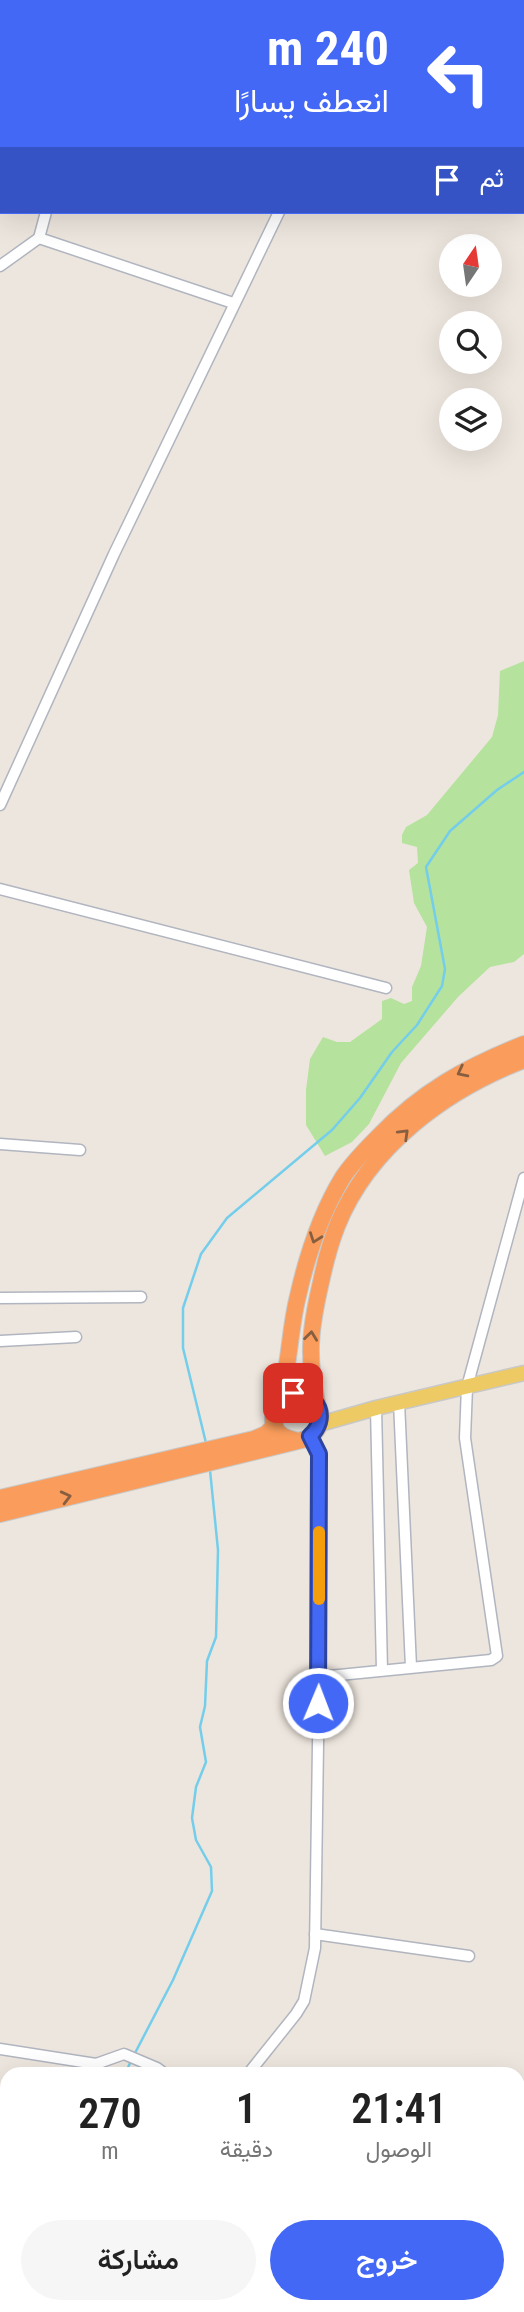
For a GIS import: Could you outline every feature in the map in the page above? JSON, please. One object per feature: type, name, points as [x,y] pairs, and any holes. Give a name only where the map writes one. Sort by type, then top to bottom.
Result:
[{"type":"highway","points":[[308,1433],[285,1437],[275,1425],[273,1415],[285,1379],[295,1309],[306,1264],[324,1214],[343,1178],[399,1115],[422,1096],[446,1080],[491,1057],[524,1044]]},
{"type":"highway","points":[[0,1514],[219,1453],[308,1433],[321,1413],[309,1356],[313,1320],[327,1254],[338,1223],[355,1192],[379,1159],[407,1130],[438,1105],[471,1084],[524,1060]]},
{"type":"highway","points":[[279,1401],[288,1395],[299,1393],[309,1396],[317,1403]]},
{"type":"highway","points":[[219,1453],[260,1437],[275,1425]]},
{"type":"highway","points":[[0,1498],[194,1460]]},
{"type":"main road","points":[[308,1433],[376,1408],[524,1373]]},
{"type":"street","points":[[0,266],[39,238],[45,214]]},
{"type":"street","points":[[0,805],[108,567],[278,214]]},
{"type":"street","points":[[39,238],[233,303]]},
{"type":"street","points":[[0,889],[386,988]]},
{"type":"street","points":[[0,1144],[80,1150]]},
{"type":"street","points":[[319,1677],[492,1660],[498,1653],[465,1438],[467,1387],[524,1178]]},
{"type":"street","points":[[0,1298],[141,1297]]},
{"type":"street","points":[[0,1341],[76,1337]]},
{"type":"street","points":[[399,1402],[411,1667]]},
{"type":"street","points":[[376,1408],[382,1670]]},
{"type":"street","points":[[254,2067],[304,2001],[315,1948],[319,1454],[308,1433]]},
{"type":"street","points":[[315,1934],[469,1956]]},
{"type":"street","points":[[0,2049],[96,2064],[124,2054],[155,2067]]},
{"type":"green space","points":[[524,661],[524,954],[514,962],[490,967],[458,997],[401,1063],[369,1124],[352,1142],[325,1156],[306,1125],[306,1090],[310,1059],[323,1037],[337,1042],[350,1042],[382,1019],[382,1001],[391,998],[404,1004],[412,1001],[412,987],[421,966],[427,927],[414,903],[409,870],[418,863],[417,847],[402,843],[402,835],[406,827],[427,815],[492,737],[498,715],[500,671]]},
{"type":"waterway","points":[[206,1443],[183,1348],[183,1308],[201,1254],[227,1218],[332,1130],[360,1098],[392,1052],[417,1025],[442,986],[445,969],[426,867],[450,831],[497,790],[524,772]]},
{"type":"waterway","points":[[134,2055],[173,1980],[212,1891],[211,1867],[196,1840],[192,1818],[196,1787],[206,1762],[200,1727],[205,1706],[207,1661],[216,1637],[218,1550],[210,1470]]},
{"type":"waterway","points":[[128,2067],[131,2061]]},
{"type":"slow traffic","points":[[319,1532],[319,1599]]},
{"type":"route","points":[[293,1393],[309,1396],[317,1403],[321,1413],[318,1429],[310,1436],[319,1454],[318,1703]]}]
